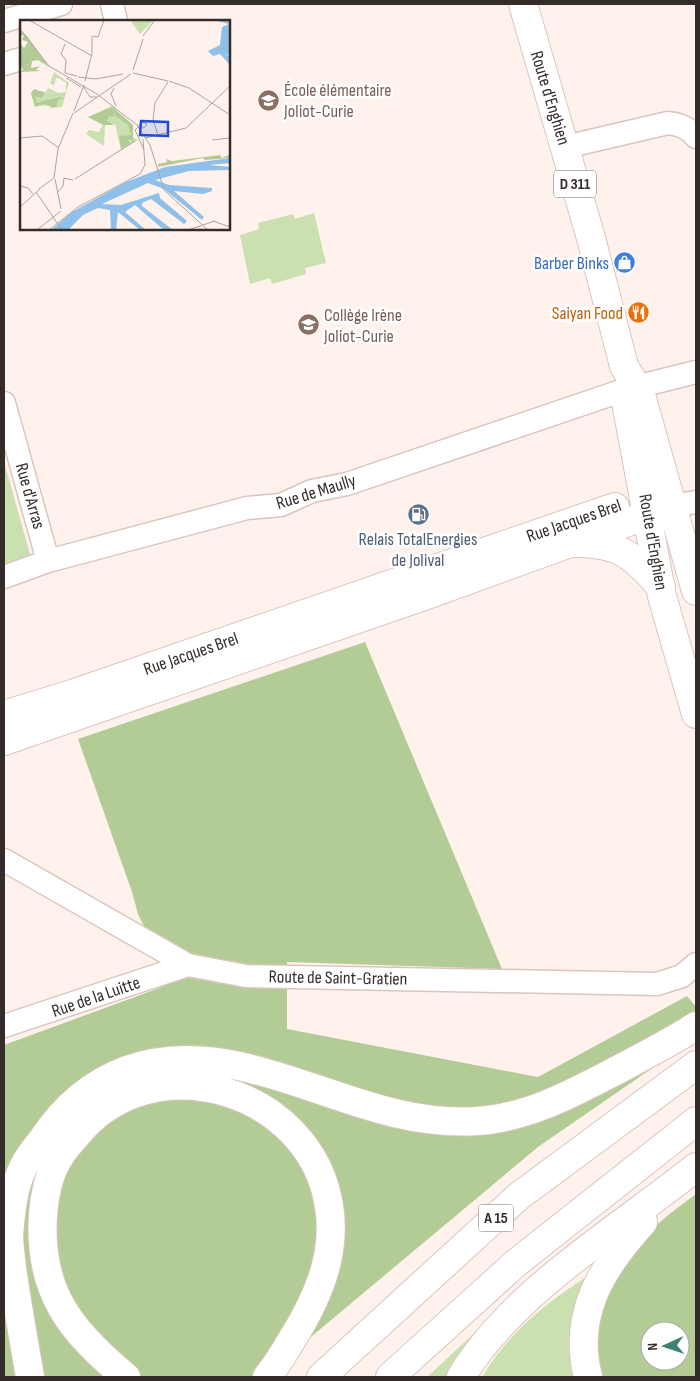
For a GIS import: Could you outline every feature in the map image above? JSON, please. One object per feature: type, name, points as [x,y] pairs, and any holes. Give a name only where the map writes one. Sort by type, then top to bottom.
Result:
[{"type":"main road","name":"Route d'Enghien","points":[[522,4],[565,147],[628,381],[665,505],[696,591]]},
{"type":"main road","name":"Route d'Enghien","points":[[665,505],[660,587],[696,714]]},
{"type":"main road","name":"Rue Jacques Brel","points":[[4,741],[574,542],[665,505]]},
{"type":"main road","name":"Rue Jacques Brel","points":[[4,715],[665,505]]},
{"type":"main road","points":[[574,542],[603,544],[624,552],[646,570],[660,587]]},
{"type":"main road","points":[[30,1377],[9,1237],[13,1201],[22,1169],[54,1121],[71,1103],[94,1086],[123,1071],[150,1063],[205,1060],[270,1073],[353,1103],[397,1116],[447,1122],[478,1121],[525,1112],[573,1093],[696,1026]]},
{"type":"main road","name":"A 15","points":[[321,1377],[519,1196],[696,1065]]},
{"type":"main road","points":[[126,1377],[96,1352],[79,1332],[50,1285],[43,1261],[41,1238],[44,1201],[58,1158],[89,1120],[123,1098],[160,1085],[187,1084],[223,1090],[256,1105],[288,1126],[309,1155],[323,1181],[329,1204],[330,1246],[322,1280],[309,1312],[267,1377]]},
{"type":"main road","points":[[54,1121],[31,1178],[26,1204],[24,1227],[28,1268],[40,1302],[51,1322],[65,1342],[99,1377]]},
{"type":"main road","name":"A 15","points":[[390,1377],[516,1263],[696,1121]]},
{"type":"main road","points":[[461,1377],[493,1332],[522,1305],[574,1260],[690,1172]]},
{"type":"main road","points":[[588,1377],[583,1356],[583,1331],[595,1290],[618,1251],[690,1172]]},
{"type":"street","points":[[4,21],[61,4]]},
{"type":"street","points":[[112,4],[116,20]]},
{"type":"street","points":[[4,64],[20,59]]},
{"type":"street","points":[[565,147],[668,123],[679,124],[691,131],[696,137]]},
{"type":"street","name":"Rue de Maully","points":[[4,577],[48,561],[247,508],[281,505],[295,501],[312,491],[347,484],[628,381],[696,372]]},
{"type":"street","name":"Rue d'Arras","points":[[4,403],[48,561]]},
{"type":"street","name":"Route de Saint-Gratien","points":[[4,860],[188,965],[246,976],[657,984],[682,976],[696,964]]},
{"type":"street","name":"Rue de la Luitte","points":[[4,1026],[188,965]]},
{"type":"green space","points":[[314,213],[326,263],[305,268],[306,274],[272,284],[270,278],[250,284],[240,235],[259,229],[258,223],[293,214],[295,219]]},
{"type":"green space","points":[[4,462],[30,554],[25,565],[4,572]]},
{"type":"green space","points":[[365,642],[502,969],[287,962],[287,1029],[538,1077],[687,996],[696,1007],[696,1038],[538,1147],[263,1377],[4,1377],[4,1045],[162,987],[164,967],[138,914],[78,739]]},
{"type":"green space","points":[[696,1194],[696,1377],[600,1377],[597,1334],[601,1313],[609,1292],[618,1273],[631,1255],[645,1237],[664,1218]]},
{"type":"green space","points":[[589,1275],[573,1339],[572,1364],[575,1377],[482,1377],[504,1346],[529,1320]]},
{"type":"green space","points":[[483,1325],[449,1377],[427,1377]]},
{"type":"place","name":"École élémentaire Joliot-Curie","points":[[268,100]]},
{"type":"place","name":"Barber Binks","points":[[625,263]]},
{"type":"place","name":"Saiyan Food","points":[[639,313]]},
{"type":"place","name":"Collège Irène Joliot-Curie","points":[[308,325]]},
{"type":"place","name":"Relais TotalEnergies de Jolival","points":[[418,514]]}]
